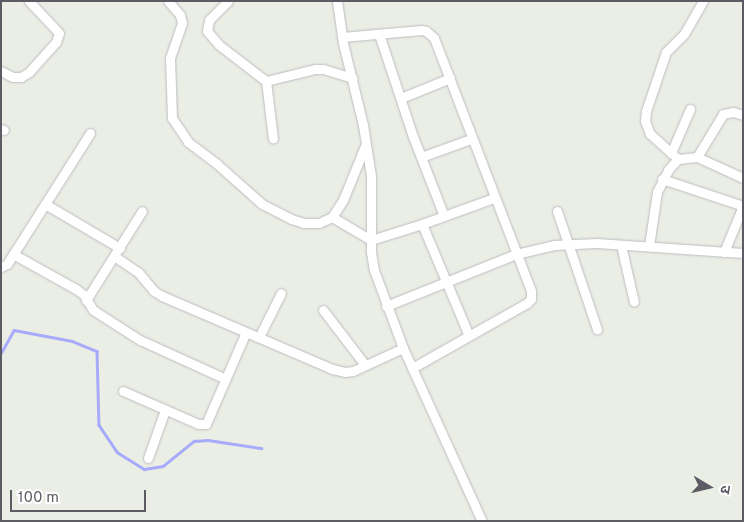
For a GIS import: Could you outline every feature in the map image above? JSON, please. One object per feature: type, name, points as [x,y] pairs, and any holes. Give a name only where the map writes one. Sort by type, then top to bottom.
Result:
[{"type":"street","points":[[1,71],[13,77],[22,77],[29,72],[56,42],[59,33],[29,1]]},
{"type":"street","points":[[168,1],[180,15],[182,23],[170,58],[171,113],[177,128],[188,142],[217,164],[262,204],[291,220],[304,223],[320,223],[332,217],[343,200],[366,144]]},
{"type":"street","points":[[228,1],[209,20],[207,31],[219,45],[266,81],[272,139]]},
{"type":"street","points":[[337,1],[342,37],[366,144],[372,198],[372,260],[386,306],[403,348],[482,521]]},
{"type":"street","points":[[703,1],[684,34],[666,52],[646,111],[645,121],[650,134],[675,156],[697,157],[743,178]]},
{"type":"street","points":[[342,37],[426,30],[434,38],[531,291],[531,298],[527,304],[412,368]]},
{"type":"street","points":[[379,34],[444,216]]},
{"type":"street","points":[[266,81],[314,69],[323,69],[352,78]]},
{"type":"street","points":[[401,98],[450,78]]},
{"type":"street","points":[[649,246],[657,192],[662,178],[675,156],[690,109]]},
{"type":"street","points":[[697,157],[723,114],[733,112],[743,114]]},
{"type":"street","points":[[1,266],[7,264],[90,133]]},
{"type":"street","points":[[422,157],[472,139]]},
{"type":"street","points":[[662,178],[743,206],[724,252]]},
{"type":"street","points":[[332,217],[371,240],[494,198]]},
{"type":"street","points":[[45,204],[120,248]]},
{"type":"street","points":[[86,300],[142,211]]},
{"type":"street","points":[[556,211],[597,329]]},
{"type":"street","points":[[422,224],[469,336]]},
{"type":"street","points":[[386,306],[516,254],[566,244],[649,246],[743,253]]},
{"type":"street","points":[[621,245],[634,302]]},
{"type":"street","points":[[13,254],[76,289],[93,310],[140,340],[226,379]]},
{"type":"street","points":[[114,256],[138,272],[157,293],[339,371],[353,371],[403,348]]},
{"type":"street","points":[[259,338],[281,293]]},
{"type":"street","points":[[324,310],[365,365]]},
{"type":"street","points":[[123,391],[202,425],[206,424],[246,332]]},
{"type":"street","points":[[148,458],[165,410]]},
{"type":"waterway","points":[[1,353],[14,330],[72,341],[97,351],[99,425],[117,452],[144,469],[163,466],[194,441],[208,440],[261,448]]}]
